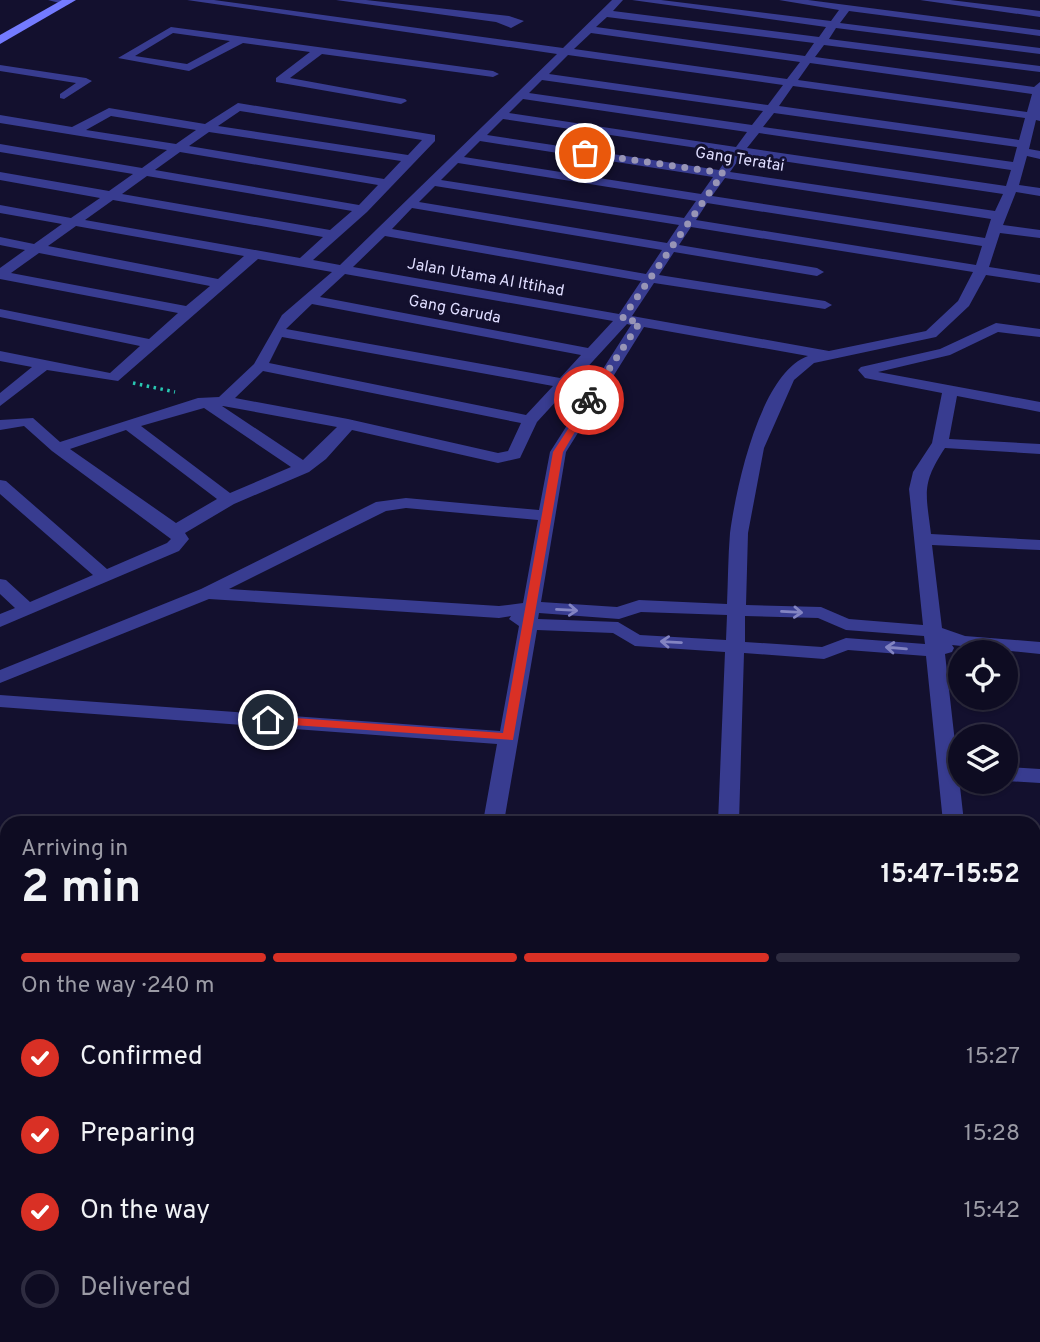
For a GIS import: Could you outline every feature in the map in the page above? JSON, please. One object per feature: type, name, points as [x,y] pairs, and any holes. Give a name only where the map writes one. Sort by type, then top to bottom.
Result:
[{"type":"main road","points":[[1,38],[68,1]]},
{"type":"street","points":[[53,0],[68,1]]},
{"type":"street","points":[[192,0],[1035,117]]},
{"type":"street","points":[[200,33],[253,0]]},
{"type":"street","points":[[341,0],[398,4],[504,22],[491,41]]},
{"type":"street","points":[[58,448],[211,401],[260,366],[277,332],[340,267],[410,204],[537,76],[556,51],[618,0]]},
{"type":"street","points":[[637,0],[1040,51]]},
{"type":"street","points":[[784,0],[1040,33]]},
{"type":"street","points":[[495,816],[558,452],[631,321],[648,278],[833,23],[862,0]]},
{"type":"street","points":[[925,0],[1040,14]]},
{"type":"street","points":[[604,13],[1040,69]]},
{"type":"street","points":[[586,29],[1039,88],[1035,117],[1012,190],[981,270],[964,303],[931,334],[901,342],[824,354],[808,360],[787,379],[756,448],[738,533],[730,816]]},
{"type":"street","points":[[242,39],[190,68],[124,58],[168,30],[200,33],[493,74]]},
{"type":"street","points":[[320,50],[280,80],[401,101]]},
{"type":"street","points":[[0,68],[86,81],[64,96]]},
{"type":"street","points":[[537,76],[770,108],[1022,154]]},
{"type":"street","points":[[518,95],[755,129],[1040,155]]},
{"type":"street","points":[[0,275],[72,221],[238,107],[431,138],[310,261]]},
{"type":"street","points":[[75,131],[109,112],[411,159]]},
{"type":"street","points":[[497,115],[1040,192]]},
{"type":"street","points":[[0,119],[388,183]]},
{"type":"street","name":"Gang Teratai","points":[[475,137],[723,173],[995,229]]},
{"type":"street","points":[[0,148],[362,209]]},
{"type":"street","points":[[453,159],[705,198],[1040,234]]},
{"type":"street","points":[[0,176],[334,235]]},
{"type":"street","points":[[431,182],[1040,278]]},
{"type":"street","points":[[410,204],[817,272]]},
{"type":"street","name":"Jalan Utama Al Ittihad","points":[[0,209],[310,261],[824,354]]},
{"type":"street","points":[[382,230],[648,278],[825,305]]},
{"type":"street","points":[[0,241],[219,284]]},
{"type":"street","points":[[0,356],[113,378],[256,253]]},
{"type":"street","points":[[0,275],[188,311]]},
{"type":"street","name":"Gang Garuda","points":[[310,299],[593,352]]},
{"type":"street","points":[[0,313],[150,344]]},
{"type":"street","points":[[211,401],[348,424],[504,459],[516,453],[530,420],[562,383],[593,352],[631,321]]},
{"type":"street","points":[[1040,333],[996,327],[945,352],[866,370],[867,374],[875,376],[1040,407]]},
{"type":"street","points":[[277,332],[562,383]]},
{"type":"street","points":[[0,401],[44,365]]},
{"type":"street","points":[[260,366],[530,420]]},
{"type":"street","points":[[948,739],[934,651],[922,539],[919,480],[928,457],[940,443],[950,390]]},
{"type":"street","points":[[211,401],[303,468]]},
{"type":"street","points":[[0,425],[27,421],[58,448],[175,531],[180,539],[173,547],[0,621]]},
{"type":"street","points":[[175,531],[229,500],[303,468],[320,456],[348,424]]},
{"type":"street","points":[[129,425],[229,500]]},
{"type":"street","points":[[940,443],[1040,449]]},
{"type":"street","points":[[0,485],[105,576]]},
{"type":"street","points":[[0,677],[207,593],[382,506],[406,503],[545,516]]},
{"type":"street","points":[[922,539],[1040,545]]},
{"type":"street","points":[[0,584],[28,610]]},
{"type":"street","points":[[207,593],[618,620],[639,606],[821,614],[846,624],[932,631],[957,640]]},
{"type":"street","points":[[618,620],[635,640],[824,653],[846,644],[934,651],[948,646]]},
{"type":"street","points":[[846,624],[846,644]]},
{"type":"street","points":[[1018,646],[1040,648]]},
{"type":"street","points":[[0,701],[509,737]]},
{"type":"street","points":[[1018,775],[1040,776]]},
{"type":"street","points":[[953,794],[954,816]]},
{"type":"path","points":[[113,378],[185,394]]},
{"type":"way so far","points":[[585,153],[723,173],[622,319],[640,322],[589,400]]},
{"type":"route","points":[[268,720],[509,737],[558,452],[589,400]]}]
